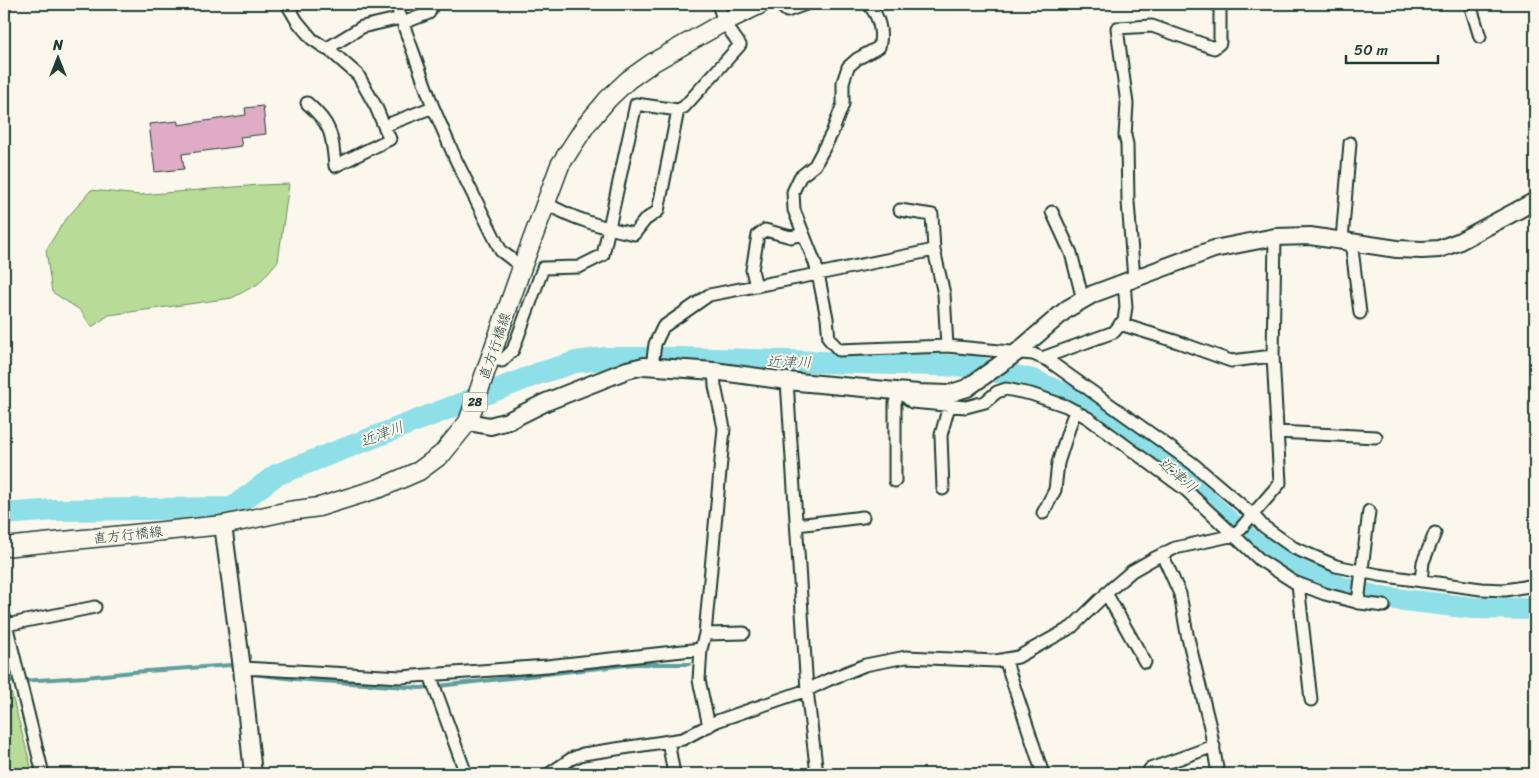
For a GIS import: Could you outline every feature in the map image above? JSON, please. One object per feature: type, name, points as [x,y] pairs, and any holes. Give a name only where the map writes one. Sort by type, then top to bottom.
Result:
[{"type":"main road","name":"直方行橋線","points":[[4,547],[223,525],[289,511],[319,507],[380,488],[419,471],[442,454],[468,422],[560,165],[586,125],[608,99],[628,80],[652,63],[724,22],[761,4]]},
{"type":"street","points":[[287,4],[297,21],[312,39],[334,53],[358,75],[376,107],[390,139],[335,166],[332,136],[321,115],[307,103]]},
{"type":"street","points":[[396,4],[433,107],[456,160],[501,251],[522,267]]},
{"type":"street","points":[[326,49],[362,27],[429,13],[433,4]]},
{"type":"street","points":[[490,358],[502,361],[513,350],[543,268],[579,267],[603,255],[636,104],[678,110],[684,106],[740,45],[724,22],[718,4]]},
{"type":"street","points":[[779,4],[787,11],[806,4]]},
{"type":"street","points":[[868,4],[873,9],[880,26],[881,39],[879,47],[848,66],[843,82],[843,104],[832,133],[815,165],[800,176],[793,192],[794,210],[818,274],[827,318],[829,339],[839,350],[946,346],[1034,354],[1050,361],[1192,463],[1250,517],[1294,548],[1336,566],[1363,574],[1481,589],[1505,590],[1535,585]]},
{"type":"street","points":[[1042,358],[1114,332],[1124,320],[1129,281],[1127,144],[1125,136],[1127,104],[1117,28],[1152,26],[1214,48],[1220,44],[1220,10],[1222,4]]},
{"type":"street","points":[[1470,4],[1480,36]]},
{"type":"street","points":[[384,126],[433,107]]},
{"type":"street","points":[[546,203],[564,214],[584,222],[634,234],[645,220],[658,211],[678,110]]},
{"type":"street","points":[[1350,144],[1346,241],[1360,313]]},
{"type":"street","points":[[468,422],[490,426],[508,421],[546,402],[627,370],[644,366],[714,371],[787,381],[948,394],[967,388],[1016,353],[1066,309],[1093,294],[1214,249],[1275,237],[1310,236],[1397,249],[1422,250],[1439,248],[1458,242],[1535,201]]},
{"type":"street","points":[[900,210],[932,216],[934,250],[944,294],[946,346]]},
{"type":"street","points":[[1052,212],[1071,253],[1083,300]]},
{"type":"street","points":[[756,286],[752,270],[758,235],[765,230],[791,237],[803,234]]},
{"type":"street","points":[[549,774],[571,759],[583,754],[683,739],[718,722],[807,690],[865,665],[906,657],[996,661],[1018,657],[1072,627],[1106,593],[1132,571],[1162,554],[1175,548],[1234,535],[1280,483],[1273,356],[1275,237]]},
{"type":"street","points":[[652,366],[655,344],[663,327],[709,295],[934,250]]},
{"type":"street","points":[[1120,324],[1232,361],[1273,356]]},
{"type":"street","points":[[709,726],[699,680],[724,428],[715,386],[714,371]]},
{"type":"street","points":[[787,381],[807,690],[817,774]]},
{"type":"street","points":[[899,391],[912,402],[966,407],[985,402],[998,392],[1006,389],[1031,394],[1066,406],[1088,418],[1186,490],[1260,560],[1298,584],[1325,594],[1384,606]]},
{"type":"street","points":[[895,480],[895,403],[899,391]]},
{"type":"street","points":[[943,489],[941,435],[949,406]]},
{"type":"street","points":[[1043,513],[1055,490],[1058,463],[1076,411]]},
{"type":"street","points":[[1277,432],[1376,437]]},
{"type":"street","points":[[1359,601],[1369,511]]},
{"type":"street","points":[[797,525],[863,517]]},
{"type":"street","points":[[223,525],[242,668],[253,774]]},
{"type":"street","points":[[1421,580],[1423,562],[1435,533]]},
{"type":"street","points":[[1162,554],[1180,594],[1187,634],[1214,746],[1218,774]]},
{"type":"street","points":[[1298,584],[1311,700]]},
{"type":"street","points":[[1106,593],[1145,662]]},
{"type":"street","points":[[43,774],[5,621],[95,607]]},
{"type":"street","points":[[705,634],[744,633]]},
{"type":"street","points":[[242,668],[401,677],[547,666],[701,649]]},
{"type":"street","points":[[1005,659],[1043,774]]},
{"type":"street","points":[[430,675],[466,774]]},
{"type":"street","points":[[668,741],[674,774]]},
{"type":"street","points":[[1148,774],[1150,769],[1214,746]]},
{"type":"green space","points":[[4,4],[11,4],[4,51]]},
{"type":"green space","points":[[289,184],[278,261],[258,284],[232,298],[109,315],[92,327],[80,310],[52,292],[46,250],[62,224],[91,190],[140,195]]},
{"type":"green space","points":[[4,688],[10,688],[33,774],[4,774]]},
{"type":"building","points":[[263,106],[266,134],[240,137],[242,146],[182,154],[184,169],[155,172],[149,124],[178,121],[178,125],[246,115],[245,108]]},
{"type":"waterway","name":"近津川","points":[[4,514],[55,510],[232,508],[276,475],[540,373],[576,362],[606,358],[678,358],[971,366],[1033,380],[1091,406],[1165,463],[1251,541],[1297,570],[1346,589],[1378,597],[1473,608],[1535,609]]},
{"type":"waterway","points":[[253,674],[294,679],[421,688],[635,664],[689,664]]},
{"type":"waterway","points":[[4,682],[232,665],[237,670]]}]
